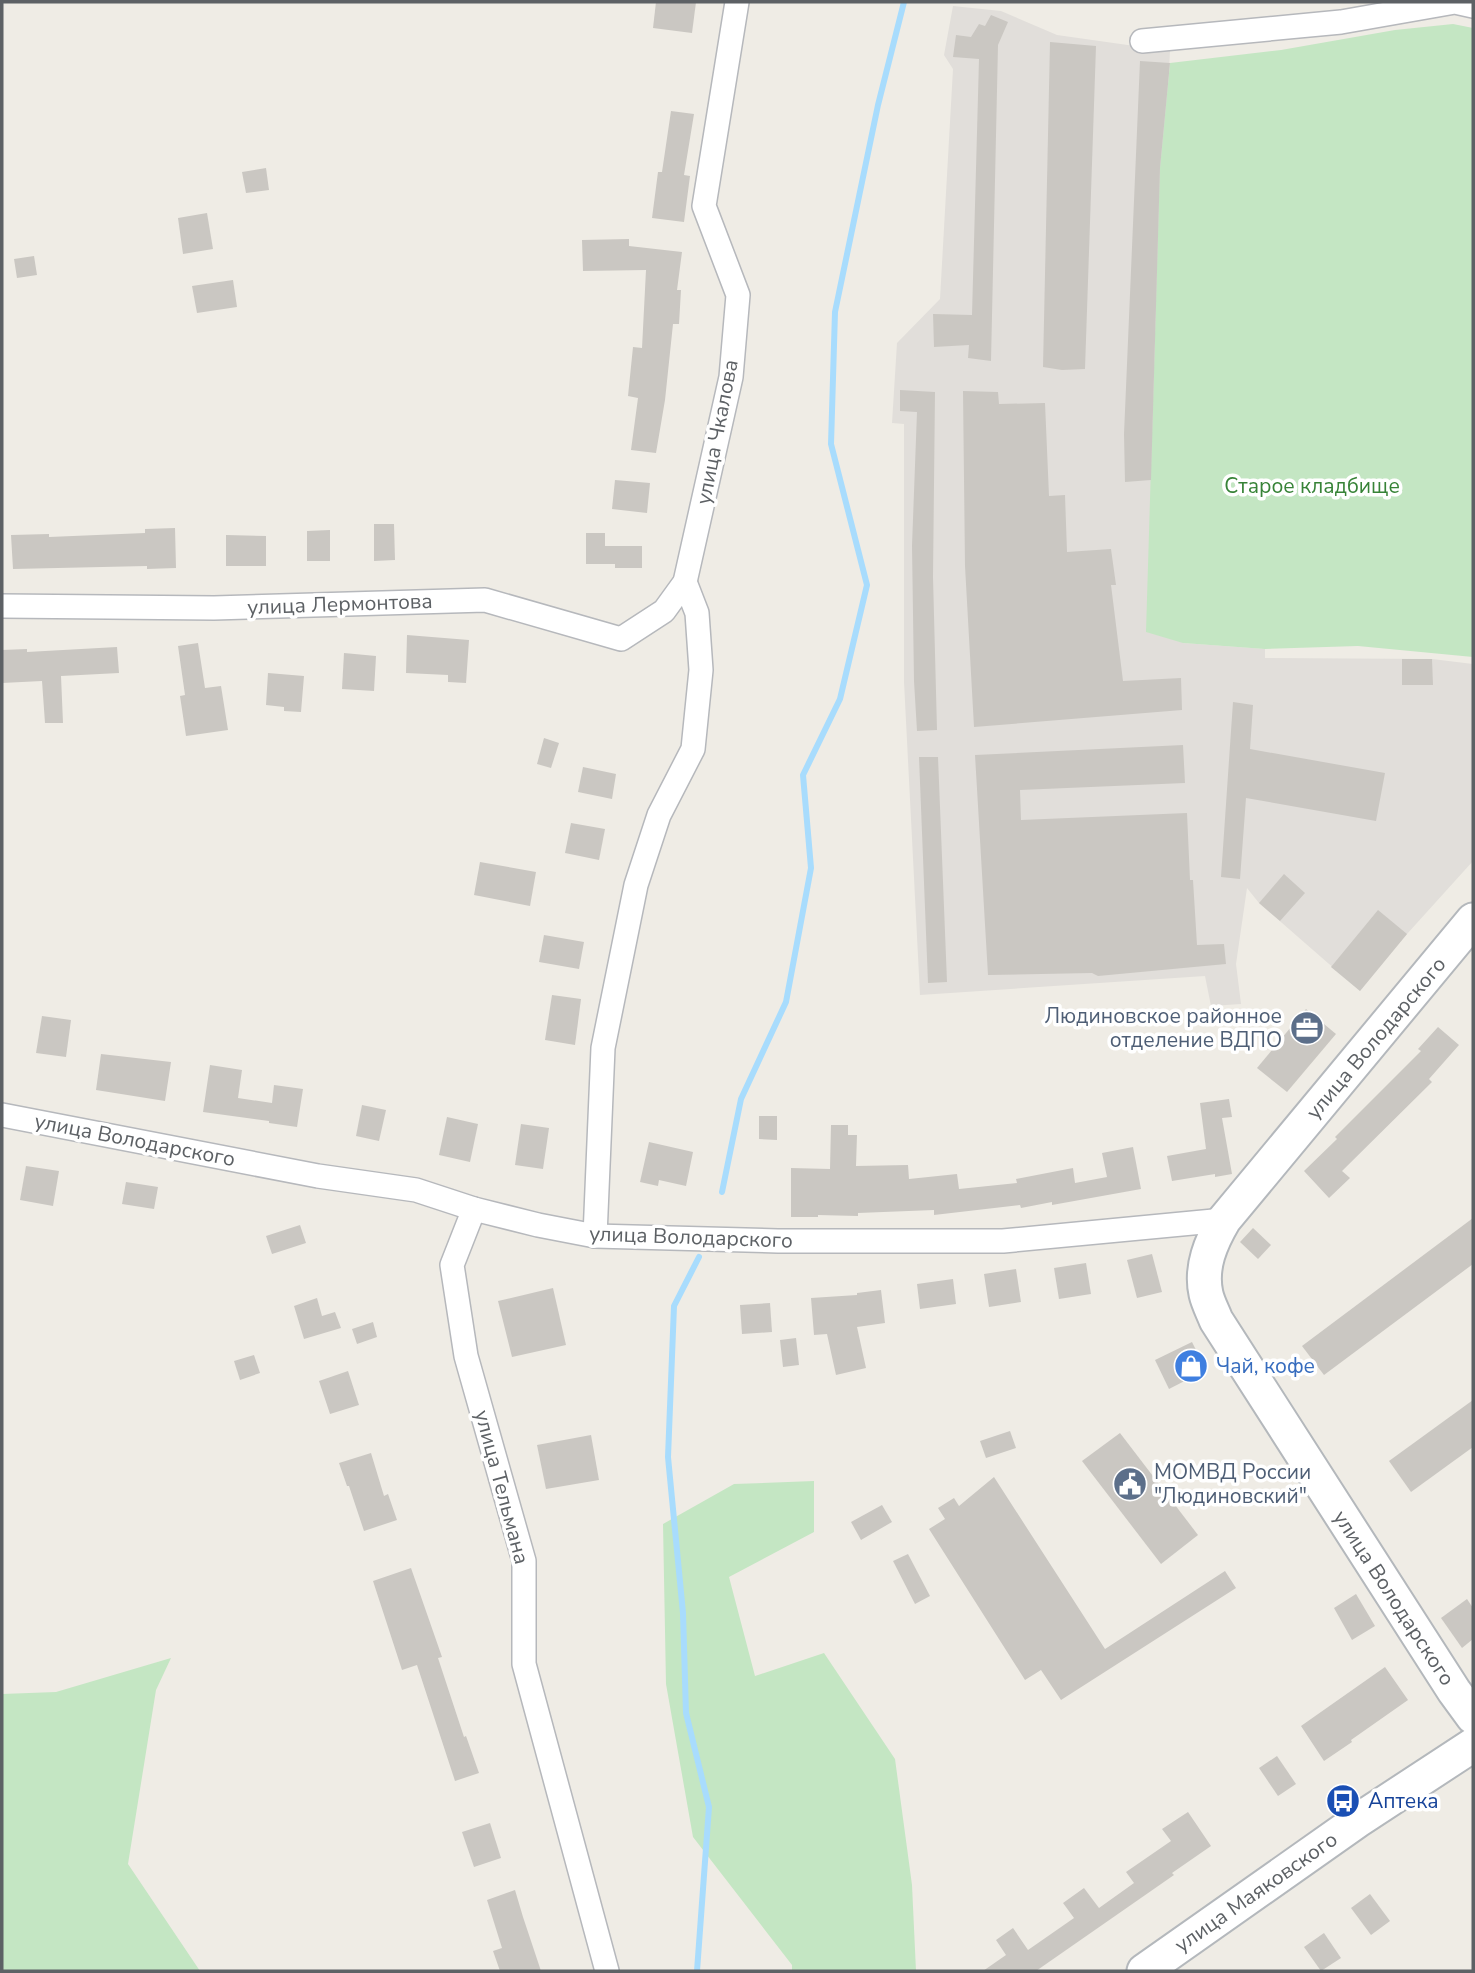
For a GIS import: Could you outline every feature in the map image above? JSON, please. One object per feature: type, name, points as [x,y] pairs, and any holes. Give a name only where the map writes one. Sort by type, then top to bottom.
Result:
[{"type":"street","name":"улица Чкалова","points":[[664,611],[685,582],[731,377],[738,295],[704,206],[737,2]]},
{"type":"street","points":[[1142,41],[1341,22],[1455,2],[1473,6]]},
{"type":"street","points":[[595,1236],[603,1048],[636,885],[659,815],[693,749],[701,670],[697,613],[685,582]]},
{"type":"street","name":"улица Лермонтова","points":[[2,607],[214,608],[485,600],[621,639],[664,611]]},
{"type":"street","name":"улица Володарского","points":[[1473,920],[1224,1220],[1211,1243],[1205,1269],[1206,1293],[1216,1321],[1473,1717]]},
{"type":"street","name":"улица Володарского","points":[[2,1115],[318,1176],[416,1190],[474,1209],[595,1236],[778,1241],[1003,1241],[1224,1220]]},
{"type":"street","name":"улица Тельмана","points":[[474,1209],[452,1265],[466,1356],[524,1561],[524,1664],[607,1971]]},
{"type":"street","name":"улица Маяковского","points":[[1144,1971],[1357,1821],[1473,1745]]},
{"type":"shaded area","points":[[953,6],[1001,11],[1057,35],[1170,51],[1153,364],[1151,480],[1183,643],[1265,649],[1265,658],[1432,659],[1473,664],[1473,861],[1360,991],[1259,903],[1247,888],[1236,964],[1241,1004],[1211,1006],[1205,976],[920,995],[904,682],[904,424],[892,423],[897,343],[940,299],[953,69],[944,55]]},
{"type":"green space","name":"Старое кладбище","points":[[1453,24],[1473,28],[1473,657],[1358,646],[1265,649],[1183,643],[1146,632],[1160,168],[1170,63],[1281,50],[1395,30]]},
{"type":"green space","points":[[814,1481],[814,1532],[729,1577],[755,1676],[824,1653],[895,1759],[912,1885],[916,1971],[792,1971],[792,1965],[693,1837],[666,1684],[663,1524],[734,1484]]},
{"type":"green space","points":[[171,1658],[156,1690],[128,1864],[200,1971],[2,1971],[2,1694],[56,1692]]},
{"type":"building","points":[[656,2],[696,2],[692,33],[653,28]]},
{"type":"building","points":[[991,15],[1008,22],[998,45],[991,361],[968,358],[969,345],[934,347],[933,314],[972,315],[979,59],[953,57],[956,35],[971,37],[979,24],[985,26]]},
{"type":"building","points":[[1050,42],[1096,46],[1085,369],[1043,367]]},
{"type":"building","points":[[1140,61],[1170,63],[1160,168],[1151,480],[1125,482],[1124,434]]},
{"type":"building","points":[[671,111],[694,114],[684,175],[690,176],[684,222],[652,218],[658,172],[662,172]]},
{"type":"building","points":[[266,168],[269,190],[246,193],[242,172]]},
{"type":"building","points":[[207,213],[213,249],[183,254],[178,218]]},
{"type":"building","points":[[629,239],[629,246],[682,252],[677,290],[681,290],[679,324],[673,324],[656,453],[631,450],[638,398],[628,396],[633,347],[642,348],[646,270],[583,271],[582,240]]},
{"type":"building","points":[[34,256],[37,275],[17,278],[14,259]]},
{"type":"building","points":[[233,280],[237,307],[197,313],[192,286]]},
{"type":"building","points":[[900,390],[935,392],[933,577],[937,730],[917,731],[912,546],[917,412],[900,411]]},
{"type":"building","points":[[963,391],[998,392],[999,404],[1045,403],[1049,496],[1065,495],[1067,552],[1111,549],[1116,585],[1111,585],[1123,681],[1181,678],[1182,710],[974,727],[965,566]]},
{"type":"building","points":[[615,480],[650,483],[647,513],[612,509]]},
{"type":"building","points":[[374,524],[394,524],[395,560],[374,561]]},
{"type":"building","points":[[175,528],[176,568],[147,569],[147,566],[13,569],[11,535],[49,534],[49,537],[145,533],[145,529]]},
{"type":"building","points":[[330,530],[330,561],[307,561],[307,531]]},
{"type":"building","points":[[586,533],[605,533],[605,546],[642,546],[642,568],[586,564]]},
{"type":"building","points":[[226,535],[266,536],[266,566],[226,566]]},
{"type":"building","points":[[407,635],[469,640],[466,683],[448,682],[448,675],[406,673]]},
{"type":"building","points":[[198,643],[205,688],[221,686],[228,730],[186,736],[180,696],[185,695],[178,646]]},
{"type":"building","points":[[117,647],[119,673],[61,676],[63,723],[45,723],[42,681],[2,683],[2,650],[27,649],[27,652]]},
{"type":"building","points":[[344,653],[376,656],[374,691],[342,689]]},
{"type":"building","points":[[1402,659],[1432,659],[1433,685],[1402,685]]},
{"type":"building","points":[[268,673],[304,676],[301,712],[284,711],[284,707],[266,705]]},
{"type":"building","points":[[1233,702],[1253,705],[1250,749],[1385,773],[1376,821],[1246,798],[1240,879],[1221,877]]},
{"type":"building","points":[[544,738],[559,743],[551,768],[537,764]]},
{"type":"building","points":[[1183,745],[1185,783],[1020,790],[1021,820],[1187,813],[1197,945],[1224,944],[1226,964],[1098,976],[1092,973],[988,975],[975,755]]},
{"type":"building","points":[[919,757],[938,757],[947,982],[928,983]]},
{"type":"building","points":[[583,767],[616,774],[612,799],[578,792]]},
{"type":"building","points":[[571,823],[605,829],[599,860],[565,853]]},
{"type":"building","points":[[480,862],[536,872],[530,906],[474,895]]},
{"type":"building","points":[[1284,874],[1305,893],[1280,921],[1259,903]]},
{"type":"building","points":[[1378,910],[1407,934],[1360,991],[1331,967]]},
{"type":"building","points":[[544,935],[584,942],[579,969],[539,962]]},
{"type":"building","points":[[552,995],[581,999],[575,1045],[545,1040]]},
{"type":"building","points":[[1306,1009],[1336,1034],[1287,1092],[1257,1068]]},
{"type":"building","points":[[42,1016],[71,1020],[66,1057],[36,1053]]},
{"type":"building","points":[[1438,1027],[1459,1045],[1429,1079],[1432,1082],[1342,1171],[1350,1178],[1329,1198],[1304,1171],[1421,1051],[1418,1049]]},
{"type":"building","points":[[101,1054],[171,1062],[165,1101],[96,1090]]},
{"type":"building","points":[[210,1065],[242,1070],[238,1098],[272,1103],[274,1085],[303,1089],[297,1127],[203,1112]]},
{"type":"building","points":[[1229,1099],[1232,1117],[1222,1118],[1232,1174],[1172,1181],[1167,1156],[1206,1149],[1200,1103]]},
{"type":"building","points":[[362,1105],[386,1110],[379,1141],[356,1136]]},
{"type":"building","points":[[759,1116],[777,1116],[777,1140],[759,1139]]},
{"type":"building","points":[[447,1117],[478,1124],[470,1162],[439,1155]]},
{"type":"building","points":[[521,1124],[549,1128],[543,1169],[515,1165]]},
{"type":"building","points":[[831,1125],[848,1125],[848,1135],[857,1135],[856,1166],[908,1165],[909,1179],[957,1174],[959,1189],[1017,1183],[1016,1179],[1073,1168],[1075,1183],[1107,1177],[1102,1153],[1133,1147],[1141,1189],[1052,1205],[1052,1202],[1021,1208],[1020,1205],[934,1215],[934,1210],[858,1213],[858,1216],[791,1217],[791,1168],[830,1169]]},
{"type":"building","points":[[649,1142],[693,1152],[686,1186],[659,1180],[658,1186],[640,1182]]},
{"type":"building","points":[[26,1166],[59,1171],[53,1206],[20,1200]]},
{"type":"building","points":[[126,1182],[158,1187],[154,1209],[122,1204]]},
{"type":"building","points":[[1473,1218],[1473,1264],[1324,1375],[1302,1346]]},
{"type":"building","points":[[300,1225],[306,1243],[272,1254],[266,1236]]},
{"type":"building","points":[[1253,1228],[1271,1245],[1258,1259],[1240,1242]]},
{"type":"building","points":[[1152,1254],[1162,1292],[1137,1298],[1127,1260]]},
{"type":"building","points":[[1086,1263],[1091,1294],[1059,1299],[1054,1268]]},
{"type":"building","points":[[1016,1269],[1021,1302],[989,1307],[984,1274]]},
{"type":"building","points":[[953,1279],[956,1304],[920,1309],[917,1284]]},
{"type":"building","points":[[553,1288],[566,1345],[512,1357],[498,1301]]},
{"type":"building","points":[[881,1290],[885,1323],[857,1327],[866,1368],[836,1375],[827,1334],[814,1335],[811,1298],[857,1295]]},
{"type":"building","points":[[317,1298],[322,1316],[335,1312],[341,1328],[304,1339],[294,1306]]},
{"type":"building","points":[[770,1303],[772,1332],[742,1334],[740,1305]]},
{"type":"building","points":[[373,1322],[377,1337],[357,1344],[352,1329]]},
{"type":"building","points":[[796,1338],[799,1365],[783,1367],[780,1340]]},
{"type":"building","points":[[1192,1342],[1206,1370],[1169,1389],[1155,1360]]},
{"type":"building","points":[[254,1355],[260,1373],[240,1380],[234,1361]]},
{"type":"building","points":[[348,1371],[359,1405],[330,1414],[319,1381]]},
{"type":"building","points":[[1473,1400],[1473,1447],[1411,1492],[1389,1461]]},
{"type":"building","points":[[1010,1431],[1016,1448],[986,1458],[980,1441]]},
{"type":"building","points":[[1120,1433],[1198,1535],[1161,1564],[1082,1461]]},
{"type":"building","points":[[591,1435],[599,1480],[546,1489],[537,1445]]},
{"type":"building","points":[[371,1453],[384,1496],[388,1494],[397,1520],[364,1531],[339,1463]]},
{"type":"building","points":[[994,1477],[1105,1649],[1225,1571],[1236,1588],[1061,1700],[1041,1670],[1025,1680],[929,1529],[945,1519],[938,1508],[954,1498],[959,1506]]},
{"type":"building","points":[[882,1505],[892,1522],[861,1540],[851,1522]]},
{"type":"building","points":[[908,1554],[930,1596],[915,1604],[893,1561]]},
{"type":"building","points":[[411,1568],[442,1657],[438,1658],[464,1737],[466,1736],[479,1773],[455,1781],[417,1665],[402,1670],[373,1581]]},
{"type":"building","points":[[1356,1594],[1375,1626],[1352,1640],[1334,1608]]},
{"type":"building","points":[[1467,1599],[1473,1608],[1473,1639],[1462,1648],[1441,1618]]},
{"type":"building","points":[[1385,1667],[1408,1700],[1324,1761],[1301,1726]]},
{"type":"building","points":[[1277,1756],[1296,1784],[1278,1796],[1259,1768]]},
{"type":"building","points":[[1188,1812],[1211,1846],[1172,1873],[1174,1875],[1036,1971],[983,1971],[1006,1955],[996,1940],[1013,1928],[1028,1950],[1074,1918],[1063,1903],[1084,1888],[1099,1908],[1134,1883],[1126,1872],[1171,1841],[1162,1829]]},
{"type":"building","points":[[490,1823],[501,1858],[474,1867],[462,1832]]},
{"type":"building","points":[[515,1890],[541,1971],[500,1971],[493,1951],[502,1948],[487,1900]]},
{"type":"building","points":[[1370,1894],[1390,1921],[1371,1935],[1351,1908]]},
{"type":"building","points":[[1324,1933],[1341,1958],[1321,1971],[1304,1947]]},
{"type":"waterway","points":[[722,1192],[741,1099],[786,1002],[811,868],[803,775],[840,699],[867,585],[831,444],[835,312],[878,105],[904,2]]},
{"type":"waterway","points":[[697,1971],[709,1807],[686,1713],[683,1613],[668,1457],[674,1306],[699,1257]]},
{"type":"place","name":"Людиновское районное отделение ВДПО","points":[[1307,1028]]},
{"type":"place","name":"Чай, кофе","points":[[1191,1366]]},
{"type":"place","name":"МОМВД России \"Людиновский\"","points":[[1130,1484]]},
{"type":"place","name":"Аптека","points":[[1343,1801]]}]
